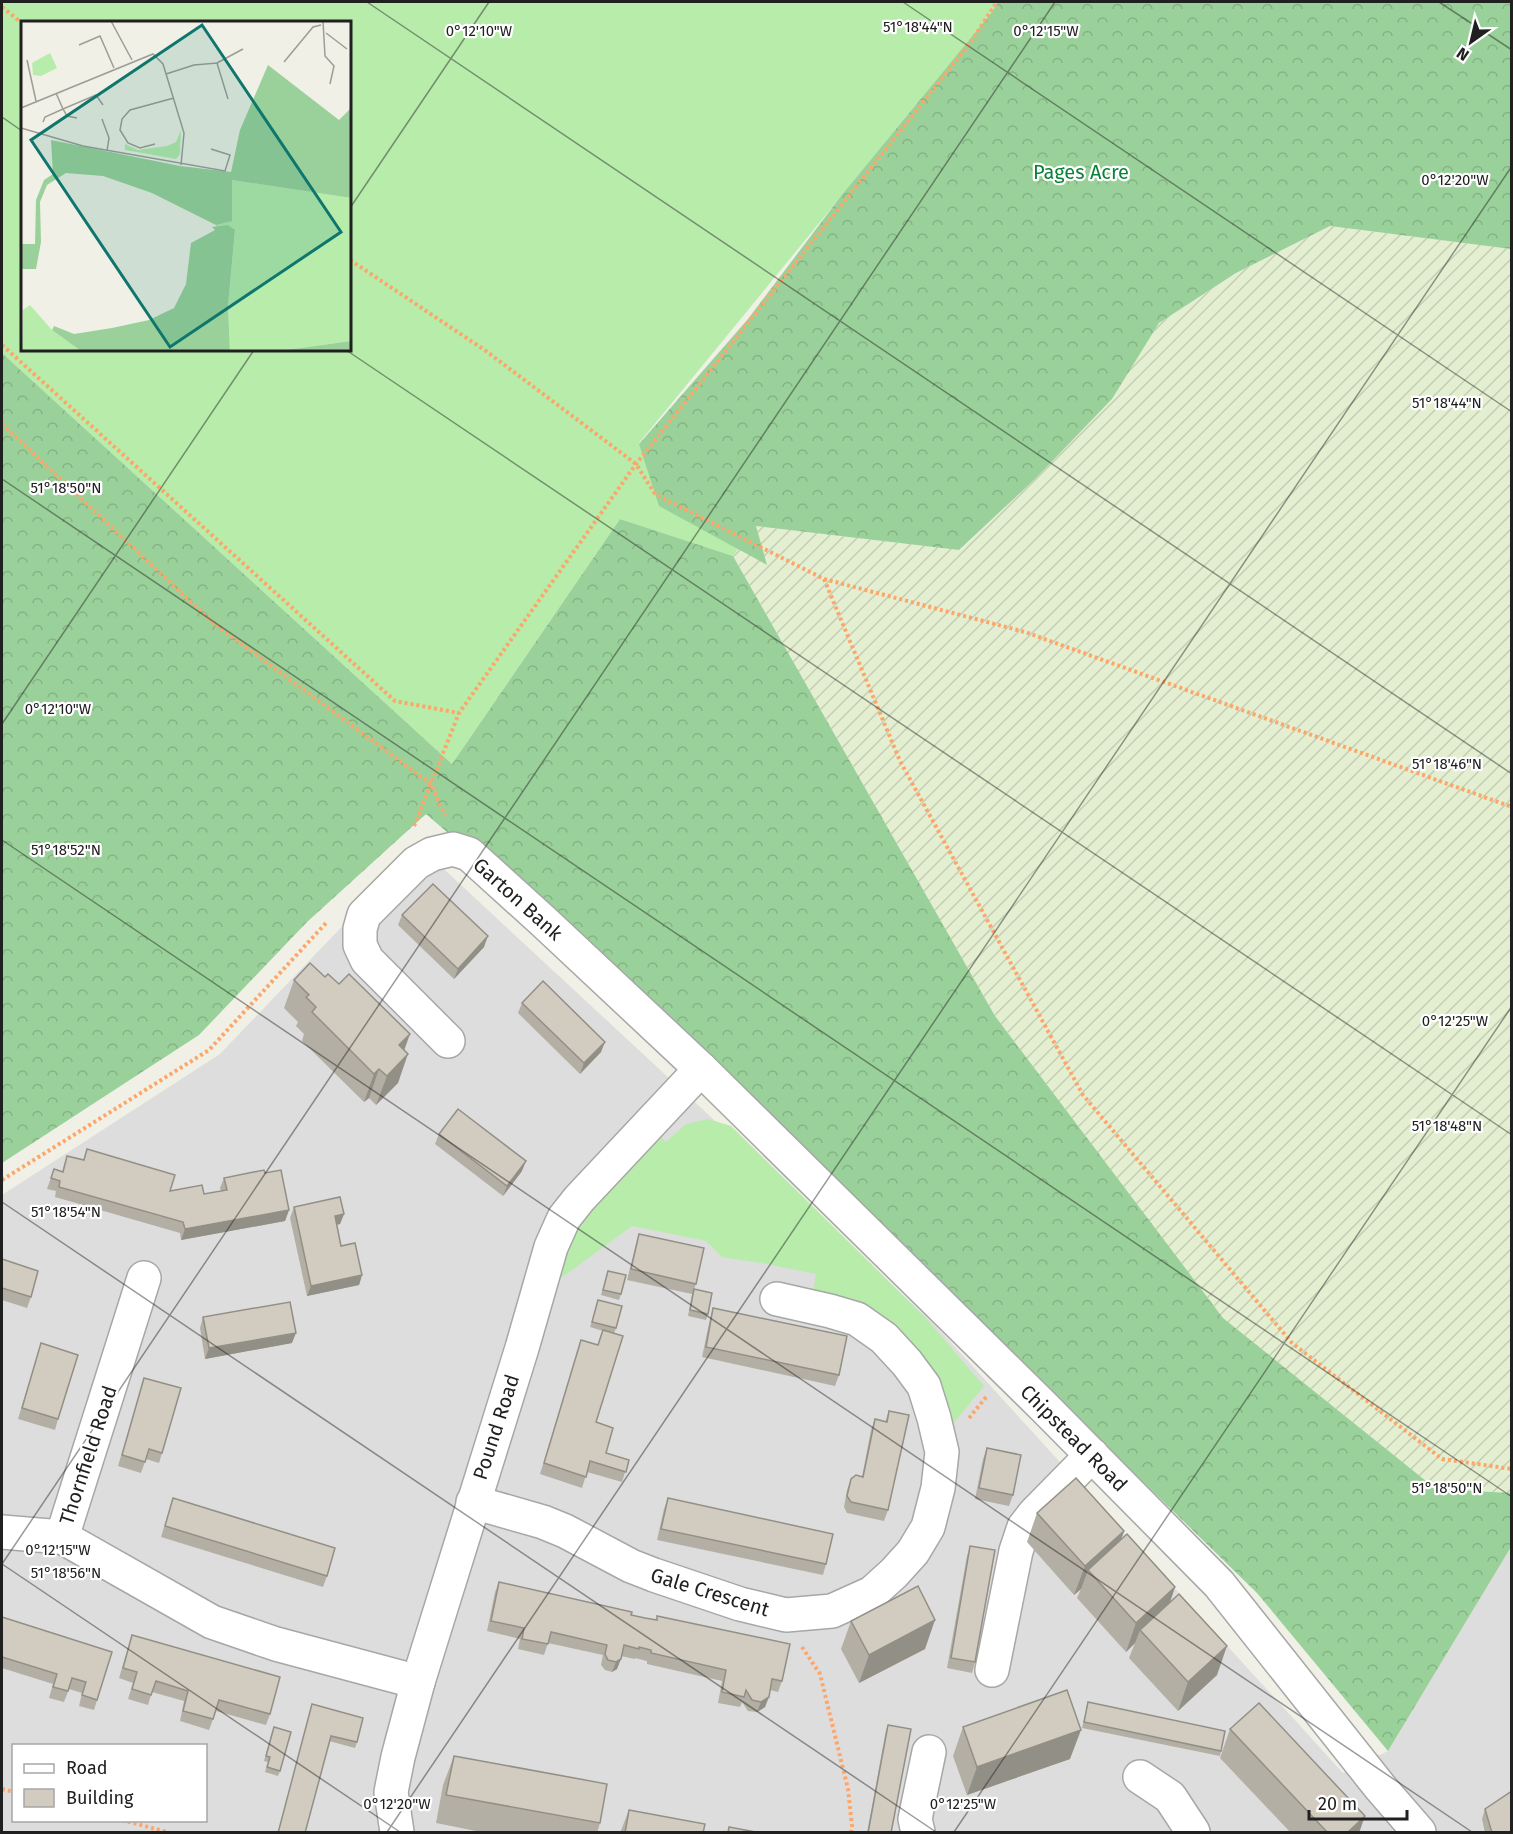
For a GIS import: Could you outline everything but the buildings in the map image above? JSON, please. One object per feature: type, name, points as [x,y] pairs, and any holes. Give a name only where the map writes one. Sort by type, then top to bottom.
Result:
[{"type":"street","name":"Garton Bank","points":[[448,1041],[367,960],[360,945],[360,929],[364,915],[416,863],[432,854],[453,849],[469,854],[701,1070]]},
{"type":"street","name":"Chipstead Road","points":[[701,1070],[1092,1455],[1219,1584],[1419,1833]]},
{"type":"street","name":"Pound Road","points":[[397,1833],[391,1792],[398,1757],[418,1682],[522,1348],[550,1247],[564,1218],[579,1200],[701,1070]]},
{"type":"street","name":"Thornfield Road","points":[[144,1278],[62,1537],[212,1622],[276,1644],[418,1682]]},
{"type":"street","name":"Gale Crescent","points":[[473,1502],[543,1522],[654,1575],[740,1604],[786,1615],[832,1611],[872,1593],[913,1552],[928,1527],[938,1488],[942,1452],[924,1386],[884,1338],[857,1319],[777,1299]]},
{"type":"street","points":[[992,1670],[1016,1551],[1024,1527],[1092,1455]]},
{"type":"street","points":[[2,1532],[62,1537]]},
{"type":"street","points":[[918,1833],[915,1819],[928,1752]]},
{"type":"street","points":[[1140,1777],[1170,1797],[1193,1833]]},
{"type":"path","points":[[410,835],[459,712],[636,464],[962,52],[997,2]]},
{"type":"path","points":[[2,7],[21,22]]},
{"type":"path","points":[[351,261],[486,351],[636,464],[655,494],[824,579],[1025,632],[1512,807]]},
{"type":"path","points":[[2,345],[394,701],[459,712]]},
{"type":"path","points":[[2,424],[212,622],[431,784]]},
{"type":"path","points":[[824,579],[900,761],[1083,1095],[1292,1343],[1442,1459],[1512,1468]]},
{"type":"path","points":[[2,1180],[209,1050],[329,920]]},
{"type":"path","points":[[942,1452],[1007,1371]]},
{"type":"path","points":[[786,1615],[785,1634],[803,1648],[820,1674],[848,1789],[851,1833]]},
{"type":"path","points":[[126,1822],[167,1833]]},
{"type":"shaded area","points":[[419,846],[936,1326],[1343,1773],[1388,1751],[1511,1547],[1511,1832],[2,1832],[2,1195],[220,1054]]},
{"type":"green space","points":[[2,2],[998,2],[639,443],[755,526],[733,556],[620,519],[452,764],[2,353]]},
{"type":"green space","name":"Pages Acre","points":[[998,2],[1511,2],[1511,249],[1330,226],[1236,273],[1159,323],[1112,399],[1035,479],[959,550],[756,526],[767,565],[659,506],[639,444],[748,319],[841,196]]},
{"type":"green space","points":[[1330,226],[1511,249],[1511,1493],[1436,1489],[1223,1318],[995,1016],[733,556],[755,526],[960,550],[1035,479],[1112,399],[1159,323],[1236,273]]},
{"type":"green space","points":[[2,353],[452,764],[620,519],[733,556],[995,1016],[1223,1318],[1436,1489],[1511,1493],[1511,1547],[1388,1751],[1257,1593],[711,1060],[426,814],[307,922],[199,1035],[2,1163]]},
{"type":"green space","points":[[708,1119],[731,1126],[924,1316],[984,1386],[953,1424],[933,1371],[813,1292],[816,1274],[722,1257],[706,1241],[632,1226],[557,1281],[570,1237],[586,1212],[660,1136],[666,1142],[686,1124]]}]
